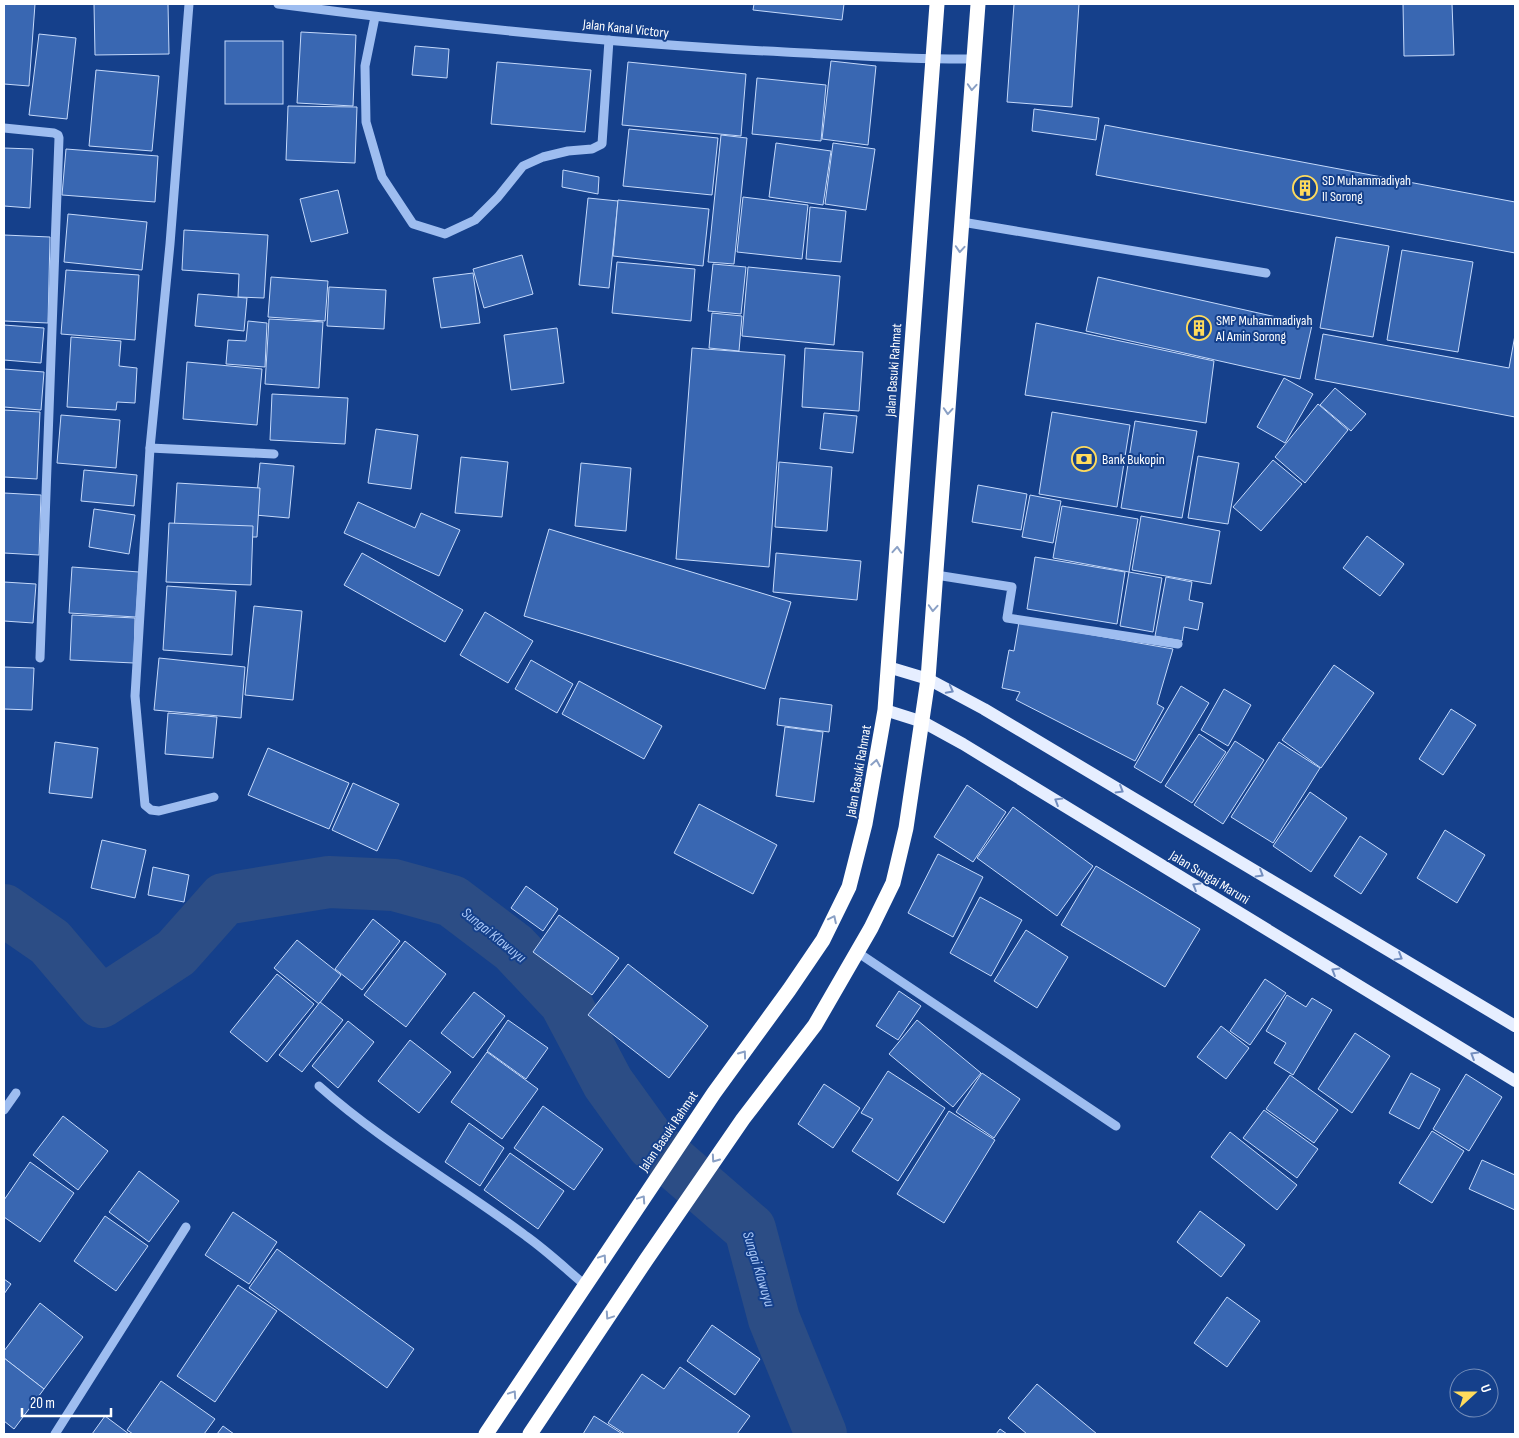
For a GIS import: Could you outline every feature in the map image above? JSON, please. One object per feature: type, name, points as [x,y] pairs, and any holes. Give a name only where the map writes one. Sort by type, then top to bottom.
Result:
[{"type":"highway","name":"Jalan Basuki Rahmat","points":[[486,1434],[714,1093],[823,940],[849,887],[866,824],[885,710],[937,4]]},
{"type":"highway","points":[[530,1434],[743,1119],[815,1025],[871,928],[893,883],[906,828],[928,679],[978,4]]},
{"type":"main road","name":"Jalan Sungai Maruni","points":[[888,668],[928,679],[984,709],[1515,1026]]},
{"type":"main road","name":"Jalan Sungai Maruni","points":[[885,710],[922,722],[963,744],[1515,1081]]},
{"type":"street","points":[[189,4],[171,234],[150,448],[135,696],[145,805],[151,810],[160,811],[214,797]]},
{"type":"street","name":"Jalan Kanal Victory","points":[[278,4],[375,17],[687,48],[932,60],[974,59]]},
{"type":"street","points":[[375,17],[366,66],[366,122],[382,177],[413,224],[445,234],[475,220],[498,197],[523,166],[543,157],[568,150],[592,149],[602,144],[609,40]]},
{"type":"street","points":[[4,128],[54,133],[59,138],[40,658]]},
{"type":"street","points":[[962,222],[1266,273]]},
{"type":"street","points":[[150,448],[274,454]]},
{"type":"street","points":[[936,576],[1012,587],[1007,618],[1178,644]]},
{"type":"street","points":[[857,952],[1116,1126]]},
{"type":"street","points":[[319,1086],[358,1118],[443,1180],[527,1236],[585,1285]]},
{"type":"street","points":[[4,1110],[16,1093]]},
{"type":"street","points":[[55,1434],[186,1227]]},
{"type":"building","points":[[4,4],[35,4],[29,86],[4,84]]},
{"type":"building","points":[[94,4],[168,4],[169,54],[95,55]]},
{"type":"building","points":[[754,4],[844,4],[842,20],[753,10]]},
{"type":"building","points":[[1014,4],[1079,4],[1072,107],[1007,102]]},
{"type":"building","points":[[1403,4],[1452,4],[1454,55],[1404,56]]},
{"type":"building","points":[[301,32],[356,35],[353,106],[297,103]]},
{"type":"building","points":[[39,34],[76,38],[67,119],[29,115]]},
{"type":"building","points":[[225,41],[283,41],[283,104],[225,104]]},
{"type":"building","points":[[415,46],[449,49],[447,78],[412,75]]},
{"type":"building","points":[[831,61],[876,66],[868,145],[822,139]]},
{"type":"building","points":[[497,62],[591,70],[585,132],[491,124]]},
{"type":"building","points":[[628,62],[746,74],[741,136],[622,125]]},
{"type":"building","points":[[96,70],[159,76],[152,151],[89,146]]},
{"type":"building","points":[[757,78],[826,85],[821,141],[752,134]]},
{"type":"building","points":[[288,106],[357,107],[355,163],[286,160]]},
{"type":"building","points":[[1034,109],[1099,118],[1096,140],[1032,131]]},
{"type":"building","name":"SD Muhammadiyah II Sorong","points":[[1105,125],[1515,202],[1515,253],[1096,175]]},
{"type":"building","points":[[629,129],[718,138],[712,195],[623,186]]},
{"type":"building","points":[[721,135],[747,138],[734,264],[708,262]]},
{"type":"building","points":[[776,143],[831,151],[823,205],[769,197]]},
{"type":"building","points":[[833,143],[875,149],[866,210],[825,204]]},
{"type":"building","points":[[4,148],[33,149],[30,208],[4,206]]},
{"type":"building","points":[[66,149],[158,156],[155,202],[62,195]]},
{"type":"building","points":[[563,170],[599,177],[598,194],[562,187]]},
{"type":"building","points":[[338,190],[348,233],[311,242],[300,199]]},
{"type":"building","points":[[743,197],[808,205],[802,259],[737,252]]},
{"type":"building","points":[[588,198],[618,201],[609,288],[579,285]]},
{"type":"building","points":[[618,200],[709,209],[703,266],[613,256]]},
{"type":"building","points":[[810,207],[846,211],[841,262],[806,259]]},
{"type":"building","points":[[68,214],[147,222],[142,270],[64,262]]},
{"type":"building","points":[[184,230],[268,235],[264,298],[238,297],[239,274],[182,270]]},
{"type":"building","points":[[4,235],[50,237],[48,323],[4,321]]},
{"type":"building","name":"SMP Muhammadiyah Al Amin Sorong","points":[[1336,237],[1389,246],[1373,337],[1320,328]]},
{"type":"building","points":[[1402,250],[1473,262],[1458,352],[1387,340]]},
{"type":"building","points":[[522,255],[533,294],[484,308],[473,269]]},
{"type":"building","points":[[617,262],[695,269],[691,321],[612,313]]},
{"type":"building","points":[[713,264],[746,267],[741,314],[708,311]]},
{"type":"building","points":[[748,267],[840,276],[834,345],[742,336]]},
{"type":"building","points":[[66,270],[139,275],[135,340],[61,334]]},
{"type":"building","points":[[473,273],[480,323],[441,328],[433,278]]},
{"type":"building","points":[[271,277],[328,281],[325,321],[268,317]]},
{"type":"building","name":"SMP Muhammadiyah Al Amin Sorong","points":[[1098,277],[1312,325],[1300,379],[1086,331]]},
{"type":"building","points":[[329,287],[386,290],[384,329],[327,326]]},
{"type":"building","points":[[198,294],[247,298],[244,331],[195,326]]},
{"type":"building","points":[[712,313],[742,316],[739,351],[709,348]]},
{"type":"building","points":[[269,319],[323,322],[319,388],[265,384]]},
{"type":"building","points":[[248,321],[267,323],[265,367],[226,364],[228,340],[246,341]]},
{"type":"building","points":[[1036,323],[1214,361],[1206,423],[1025,395]]},
{"type":"building","points":[[4,325],[44,328],[41,363],[4,360]]},
{"type":"building","points":[[557,328],[564,383],[511,390],[504,335]]},
{"type":"building","points":[[1323,334],[1509,368],[1515,335],[1515,417],[1315,379]]},
{"type":"building","points":[[71,337],[121,341],[119,366],[137,368],[135,403],[117,402],[116,410],[67,407]]},
{"type":"building","points":[[692,348],[785,355],[769,567],[676,559]]},
{"type":"building","points":[[805,348],[863,352],[859,411],[802,407]]},
{"type":"building","points":[[187,362],[262,369],[257,425],[183,419]]},
{"type":"building","points":[[4,369],[44,372],[41,410],[4,407]]},
{"type":"building","points":[[1284,378],[1313,394],[1285,443],[1257,427]]},
{"type":"building","points":[[1335,388],[1366,414],[1351,431],[1320,405]]},
{"type":"building","points":[[272,394],[348,398],[345,444],[270,440]]},
{"type":"building","points":[[1318,404],[1348,430],[1305,483],[1275,457]]},
{"type":"building","points":[[4,410],[40,412],[37,479],[4,477]]},
{"type":"building","name":"Bank Bukopin","points":[[1052,412],[1130,425],[1117,507],[1039,494]]},
{"type":"building","points":[[824,413],[857,416],[853,453],[820,449]]},
{"type":"building","points":[[61,415],[120,420],[116,468],[57,463]]},
{"type":"building","points":[[1135,421],[1197,431],[1182,518],[1121,508]]},
{"type":"building","points":[[376,429],[418,435],[411,489],[368,483]]},
{"type":"building","points":[[1198,456],[1239,463],[1228,524],[1188,518]]},
{"type":"building","points":[[461,457],[508,462],[502,517],[455,513]]},
{"type":"building","points":[[1273,460],[1302,484],[1261,531],[1233,507]]},
{"type":"building","points":[[779,462],[832,467],[827,531],[775,527]]},
{"type":"building","points":[[260,463],[294,466],[289,518],[255,515]]},
{"type":"building","points":[[581,463],[631,468],[626,531],[575,526]]},
{"type":"building","points":[[84,470],[137,475],[134,506],[81,501]]},
{"type":"building","points":[[177,483],[260,488],[257,537],[243,537],[242,553],[173,548]]},
{"type":"building","points":[[978,485],[1027,494],[1021,530],[972,522]]},
{"type":"building","points":[[4,493],[41,495],[39,555],[4,553]]},
{"type":"building","points":[[1030,495],[1061,501],[1053,543],[1022,537]]},
{"type":"building","points":[[358,502],[415,528],[421,513],[460,530],[439,576],[344,533]]},
{"type":"building","points":[[1062,506],[1138,519],[1129,572],[1053,558]]},
{"type":"building","points":[[94,509],[135,515],[129,554],[89,547]]},
{"type":"building","points":[[1141,516],[1220,531],[1211,584],[1132,570]]},
{"type":"building","points":[[169,523],[253,526],[251,585],[166,582]]},
{"type":"building","points":[[549,529],[791,602],[765,689],[524,616]]},
{"type":"building","points":[[1367,536],[1404,564],[1380,596],[1343,568]]},
{"type":"building","points":[[362,553],[463,610],[445,642],[344,585]]},
{"type":"building","points":[[776,553],[861,561],[857,600],[773,592]]},
{"type":"building","points":[[1035,557],[1125,572],[1117,624],[1027,609]]},
{"type":"building","points":[[72,567],[139,572],[136,617],[69,613]]},
{"type":"building","points":[[1129,572],[1162,578],[1153,632],[1120,626]]},
{"type":"building","points":[[1166,577],[1192,582],[1189,600],[1203,603],[1198,630],[1184,627],[1182,641],[1155,636]]},
{"type":"building","points":[[4,582],[36,584],[33,623],[4,621]]},
{"type":"building","points":[[167,586],[236,591],[232,655],[163,650]]},
{"type":"building","points":[[254,606],[302,611],[293,700],[245,695]]},
{"type":"building","points":[[485,612],[533,641],[508,683],[460,655]]},
{"type":"building","points":[[72,615],[135,618],[134,663],[70,660]]},
{"type":"building","points":[[1019,622],[1173,649],[1157,704],[1164,708],[1135,761],[1016,700],[1020,692],[1002,688],[1009,650],[1014,651]]},
{"type":"building","points":[[159,658],[245,667],[241,718],[154,710]]},
{"type":"building","points":[[531,660],[573,684],[557,713],[515,689]]},
{"type":"building","points":[[1334,665],[1374,693],[1321,768],[1282,740]]},
{"type":"building","points":[[4,667],[34,668],[32,710],[4,709]]},
{"type":"building","points":[[579,681],[662,726],[644,759],[562,714]]},
{"type":"building","points":[[1181,686],[1209,703],[1161,783],[1134,767]]},
{"type":"building","points":[[1224,689],[1251,705],[1228,746],[1201,730]]},
{"type":"building","points":[[780,698],[832,705],[829,732],[777,725]]},
{"type":"building","points":[[1451,709],[1476,725],[1443,775],[1419,759]]},
{"type":"building","points":[[168,713],[217,717],[213,758],[165,754]]},
{"type":"building","points":[[785,727],[823,732],[814,802],[776,796]]},
{"type":"building","points":[[1199,734],[1226,752],[1192,803],[1165,786]]},
{"type":"building","points":[[1235,741],[1264,760],[1223,824],[1194,805]]},
{"type":"building","points":[[55,742],[98,748],[92,798],[49,793]]},
{"type":"building","points":[[1279,742],[1320,768],[1273,843],[1231,817]]},
{"type":"building","points":[[268,748],[349,783],[329,829],[248,795]]},
{"type":"building","points":[[353,783],[399,804],[377,851],[332,830]]},
{"type":"building","points":[[967,785],[1006,812],[973,862],[934,837]]},
{"type":"building","points":[[1310,792],[1347,818],[1311,872],[1273,846]]},
{"type":"building","points":[[699,804],[777,845],[753,894],[674,853]]},
{"type":"building","points":[[1013,807],[1093,866],[1057,916],[977,858]]},
{"type":"building","points":[[1445,830],[1485,855],[1457,903],[1417,878]]},
{"type":"building","points":[[1360,836],[1387,854],[1361,894],[1334,876]]},
{"type":"building","points":[[102,840],[146,850],[135,898],[91,888]]},
{"type":"building","points":[[938,854],[983,877],[953,937],[908,913]]},
{"type":"building","points":[[1096,866],[1200,929],[1165,987],[1061,925]]},
{"type":"building","points":[[153,867],[189,875],[184,902],[148,895]]},
{"type":"building","points":[[526,886],[558,909],[543,931],[511,908]]},
{"type":"building","points":[[980,897],[1022,920],[991,976],[950,953]]},
{"type":"building","points":[[559,915],[619,958],[592,995],[533,952]]},
{"type":"building","points":[[373,919],[400,941],[362,990],[335,969]]},
{"type":"building","points":[[1026,930],[1068,957],[1037,1008],[994,981]]},
{"type":"building","points":[[297,940],[341,975],[319,1004],[274,968]]},
{"type":"building","points":[[405,941],[446,974],[406,1027],[364,995]]},
{"type":"building","points":[[628,964],[708,1026],[669,1078],[588,1015]]},
{"type":"building","points":[[277,974],[314,1004],[267,1062],[230,1032]]},
{"type":"building","points":[[1265,979],[1286,993],[1250,1045],[1230,1031]]},
{"type":"building","points":[[899,991],[921,1006],[898,1040],[876,1026]]},
{"type":"building","points":[[474,992],[505,1016],[473,1058],[441,1033]]},
{"type":"building","points":[[1287,995],[1306,1007],[1312,998],[1332,1010],[1293,1075],[1274,1063],[1286,1043],[1266,1031]]},
{"type":"building","points":[[320,1002],[343,1020],[302,1072],[279,1055]]},
{"type":"building","points":[[508,1020],[548,1048],[526,1079],[487,1051]]},
{"type":"building","points":[[917,1020],[981,1073],[953,1107],[889,1054]]},
{"type":"building","points":[[348,1021],[374,1042],[338,1088],[312,1066]]},
{"type":"building","points":[[1221,1026],[1249,1048],[1226,1079],[1197,1057]]},
{"type":"building","points":[[1355,1033],[1390,1056],[1352,1113],[1318,1089]]},
{"type":"building","points":[[410,1040],[451,1072],[419,1113],[378,1081]]},
{"type":"building","points":[[487,1052],[538,1089],[502,1139],[451,1102]]},
{"type":"building","points":[[888,1071],[945,1108],[898,1181],[852,1151],[873,1119],[861,1113]]},
{"type":"building","points":[[982,1073],[1020,1099],[994,1138],[956,1112]]},
{"type":"building","points":[[1411,1073],[1440,1089],[1419,1129],[1389,1113]]},
{"type":"building","points":[[1466,1074],[1502,1097],[1469,1151],[1433,1129]]},
{"type":"building","points":[[1290,1075],[1338,1110],[1314,1143],[1266,1109]]},
{"type":"building","points":[[824,1084],[860,1108],[833,1148],[798,1124]]},
{"type":"building","points":[[543,1106],[603,1149],[574,1190],[514,1148]]},
{"type":"building","points":[[1264,1110],[1318,1149],[1297,1178],[1243,1138]]},
{"type":"building","points":[[949,1111],[995,1140],[944,1223],[897,1194]]},
{"type":"building","points":[[63,1116],[108,1151],[78,1190],[33,1155]]},
{"type":"building","points":[[469,1123],[504,1148],[480,1186],[445,1162]]},
{"type":"building","points":[[1432,1131],[1464,1151],[1432,1203],[1399,1183]]},
{"type":"building","points":[[1230,1132],[1297,1185],[1277,1210],[1211,1157]]},
{"type":"building","points":[[510,1153],[564,1191],[538,1229],[484,1190]]},
{"type":"building","points":[[1482,1160],[1515,1175],[1515,1210],[1469,1189]]},
{"type":"building","points":[[30,1162],[74,1193],[40,1242],[4,1217],[4,1200]]},
{"type":"building","points":[[139,1171],[179,1201],[149,1242],[109,1212]]},
{"type":"building","points":[[1200,1211],[1245,1245],[1221,1277],[1177,1242]]},
{"type":"building","points":[[233,1212],[277,1242],[249,1284],[205,1255]]},
{"type":"building","points":[[105,1216],[148,1246],[116,1291],[74,1261]]},
{"type":"building","points":[[277,1249],[414,1349],[387,1388],[249,1288]]},
{"type":"building","points":[[4,1279],[11,1284],[4,1294]]},
{"type":"building","points":[[238,1285],[277,1311],[215,1402],[177,1376]]},
{"type":"building","points":[[1227,1297],[1260,1321],[1227,1367],[1194,1343]]},
{"type":"building","points":[[40,1303],[83,1337],[44,1389],[4,1358],[4,1351]]},
{"type":"building","points":[[712,1325],[760,1359],[735,1395],[687,1361]]},
{"type":"building","points":[[4,1358],[44,1389],[14,1429],[4,1421]]},
{"type":"building","points":[[680,1367],[750,1416],[737,1434],[625,1434],[608,1423],[642,1374],[664,1389]]},
{"type":"building","points":[[161,1381],[215,1419],[204,1434],[133,1434],[127,1430]]},
{"type":"building","points":[[1037,1384],[1097,1434],[1027,1434],[1008,1418]]},
{"type":"building","points":[[105,1416],[129,1434],[92,1434]]},
{"type":"building","points":[[594,1416],[621,1433],[583,1434]]},
{"type":"building","points":[[223,1426],[234,1434],[217,1434]]},
{"type":"building","points":[[1000,1429],[1007,1434],[996,1434]]},
{"type":"waterway","name":"Sungai Klawuyu","points":[[4,910],[50,942],[101,1002],[176,953],[224,899],[329,882],[394,885],[452,901],[514,948],[565,1002],[608,1083],[652,1144],[750,1229],[774,1319],[821,1434]]},
{"type":"place","name":"SD Muhammadiyah II Sorong","points":[[1305,188]]},
{"type":"place","name":"SMP Muhammadiyah Al Amin Sorong","points":[[1199,328]]},
{"type":"place","name":"Bank Bukopin","points":[[1084,459]]}]
